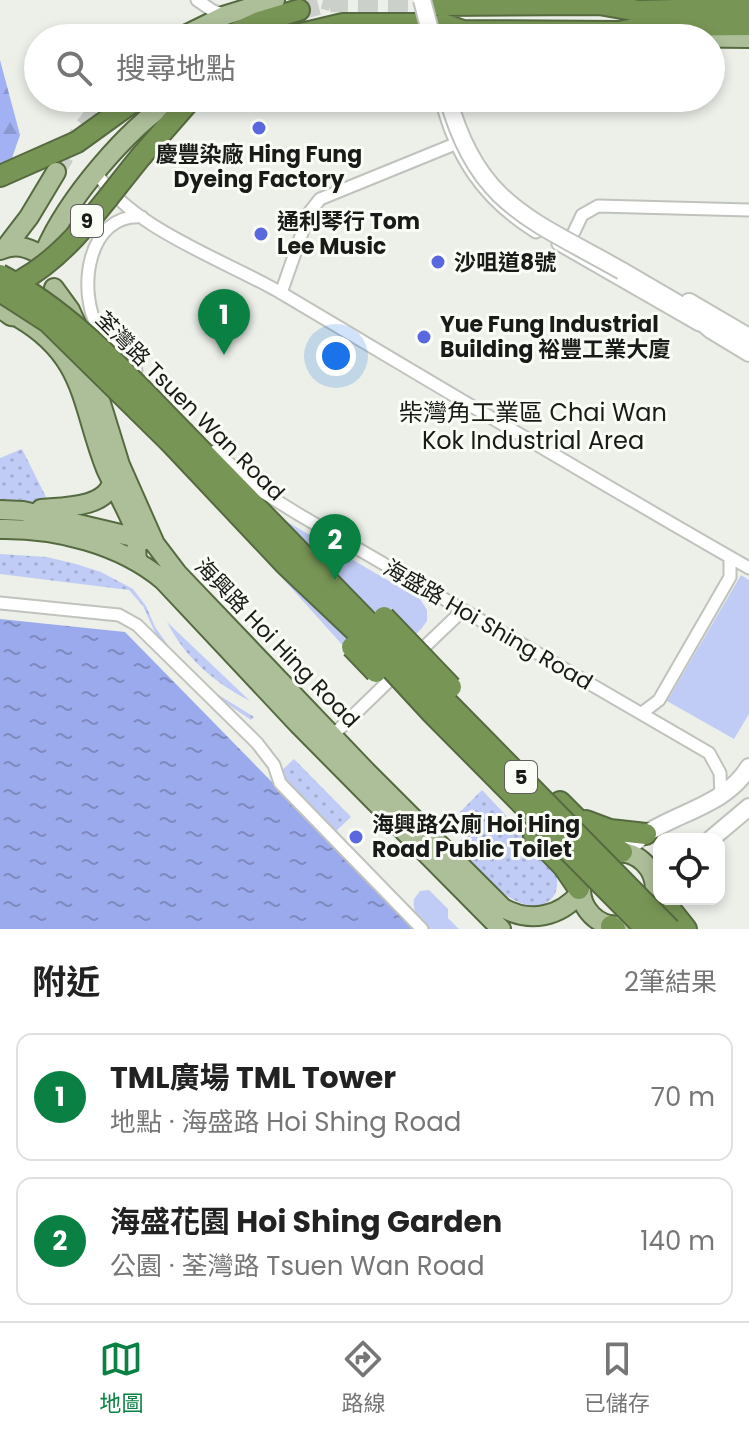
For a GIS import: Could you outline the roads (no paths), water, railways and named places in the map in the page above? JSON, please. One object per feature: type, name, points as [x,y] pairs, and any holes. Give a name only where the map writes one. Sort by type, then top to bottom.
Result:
[{"type":"highway","points":[[343,24],[431,24],[604,2],[639,11],[749,8]]},
{"type":"highway","points":[[255,24],[299,10]]},
{"type":"highway","points":[[725,25],[749,25]]},
{"type":"highway","points":[[0,176],[77,142],[119,112]]},
{"type":"highway","name":"9","points":[[22,280],[40,269],[72,240],[180,112]]},
{"type":"highway","name":"荃灣路 Tsuen Wan Road","points":[[0,275],[58,312],[120,367],[323,574],[677,918]]},
{"type":"highway","name":"荃灣路 Tsuen Wan Road","points":[[0,291],[48,322],[81,353],[646,929]]},
{"type":"highway","points":[[285,564],[352,647],[564,867],[580,891]]},
{"type":"highway","points":[[323,574],[384,617],[595,837],[623,852]]},
{"type":"highway","points":[[575,816],[610,830],[646,834]]},
{"type":"main road","points":[[205,24],[275,0]]},
{"type":"main road","points":[[725,38],[749,38]]},
{"type":"main road","points":[[19,318],[30,318],[48,309],[47,266],[68,209],[139,125],[156,112]]},
{"type":"main road","points":[[3,248],[29,217],[56,172]]},
{"type":"main road","points":[[3,248],[27,247],[47,266]]},
{"type":"main road","name":"海興路 Hoi Hing Road","points":[[47,266],[77,324],[111,442],[155,544],[326,741],[501,929]]},
{"type":"main road","points":[[0,308],[38,331],[66,359],[75,374],[112,482],[137,537],[135,551],[140,562]]},
{"type":"main road","points":[[111,442],[117,416],[126,402],[147,393],[161,397]]},
{"type":"main road","points":[[23,511],[103,498],[112,482]]},
{"type":"main road","points":[[0,510],[23,511],[137,537],[155,544],[152,558],[140,562],[78,540],[39,532],[0,529]]},
{"type":"main road","name":"海興路 Hoi Hing Road","points":[[140,562],[163,580],[326,741],[503,908],[520,915],[545,916],[561,909],[580,891]]},
{"type":"main road","points":[[611,926],[592,914],[580,891],[581,879],[591,861],[606,853],[623,852],[646,866],[653,881]]},
{"type":"main road","points":[[584,929],[634,923],[653,903]]},
{"type":"street","points":[[198,1],[226,15]]},
{"type":"street","points":[[198,1],[200,24]]},
{"type":"street","points":[[445,112],[455,144],[495,202],[514,218],[749,353]]},
{"type":"street","points":[[452,112],[472,162],[496,193],[517,212],[624,268]]},
{"type":"street","points":[[460,112],[464,129],[479,159],[500,188],[521,207],[689,306],[749,337]]},
{"type":"street","points":[[281,293],[309,213],[320,199],[455,144]]},
{"type":"street","points":[[97,173],[110,193],[142,217],[281,293],[749,568]]},
{"type":"street","points":[[574,232],[582,215],[598,206],[749,210]]},
{"type":"street","name":"海盛路 Hoi Shing Road","points":[[142,217],[119,221],[109,227],[94,246],[90,261],[89,294],[99,330],[221,458],[261,491],[713,757],[720,773],[721,795]]},
{"type":"street","points":[[689,306],[711,330]]},
{"type":"street","points":[[642,713],[659,700],[730,577],[730,558]]},
{"type":"street","points":[[0,603],[119,615],[137,625],[257,743],[274,765],[280,783],[422,929]]},
{"type":"street","points":[[326,741],[462,611]]},
{"type":"street","points":[[623,852],[646,834],[721,795],[743,777],[749,767]]},
{"type":"street","points":[[718,833],[749,807]]},
{"type":"street","points":[[673,833],[678,818]]},
{"type":"water","points":[[0,619],[125,632],[416,929],[0,929]]},
{"type":"tunnel","points":[[323,0],[331,2]]},
{"type":"tunnel","points":[[299,10],[331,2],[415,4]]},
{"type":"tunnel","points":[[56,172],[95,112]]},
{"type":"place","name":"慶豐染廠 Hing Fung Dyeing Factory","points":[[259,128]]},
{"type":"place","name":"通利琴行 Tom Lee Music","points":[[261,234]]},
{"type":"place","name":"沙咀道8號","points":[[438,262]]},
{"type":"place","name":"Yue Fung Industrial Building 裕豐工業大廈","points":[[424,337]]},
{"type":"place","name":"TML廣場 TML Tower","points":[[224,355]]},
{"type":"place","name":"海盛花園 Hoi Shing Garden","points":[[335,580]]},
{"type":"place","name":"海興路公廁 Hoi Hing Road Public Toilet","points":[[356,837]]},
{"type":"district","name":"柴灣角工業區 Chai Wan Kok Industrial Area","points":[[533,426]]}]
